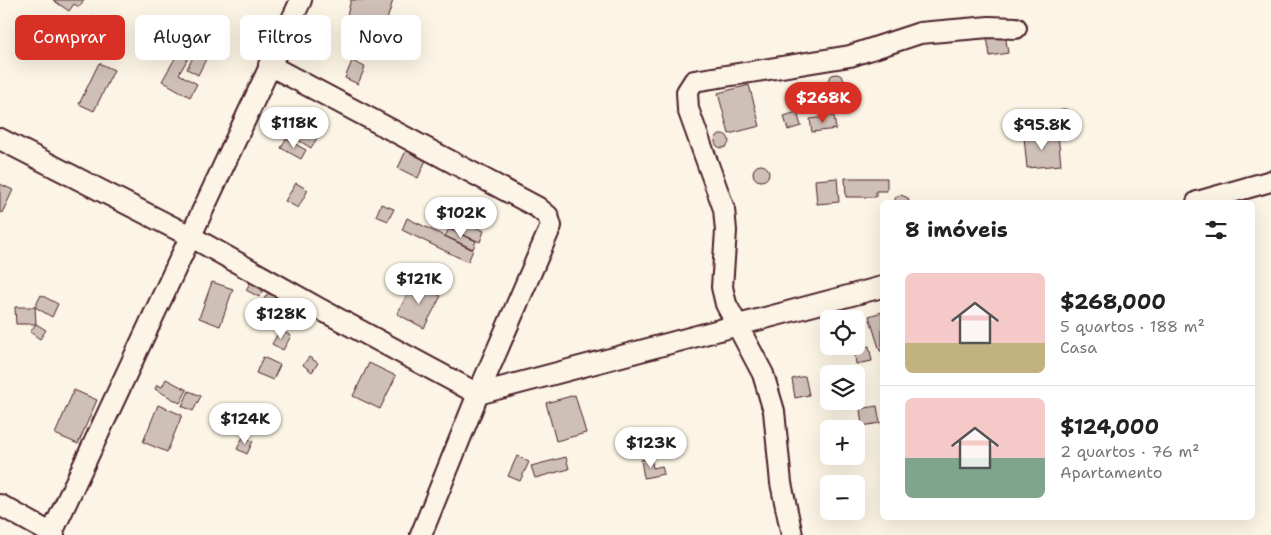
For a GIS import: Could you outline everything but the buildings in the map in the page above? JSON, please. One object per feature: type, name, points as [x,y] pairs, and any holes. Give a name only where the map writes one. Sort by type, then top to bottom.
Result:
[{"type":"street","points":[[0,506],[52,534],[301,0]]},
{"type":"street","points":[[792,535],[782,483],[774,411],[763,374],[726,304],[722,287],[726,231],[724,209],[688,109],[687,92],[694,81],[850,56],[920,33],[989,27],[1016,28]]},
{"type":"street","points":[[270,65],[538,206],[548,216],[551,226],[478,394],[421,535]]},
{"type":"street","points":[[0,139],[190,236],[318,308],[478,394],[880,288]]},
{"type":"street","points":[[1204,200],[1271,180]]}]
